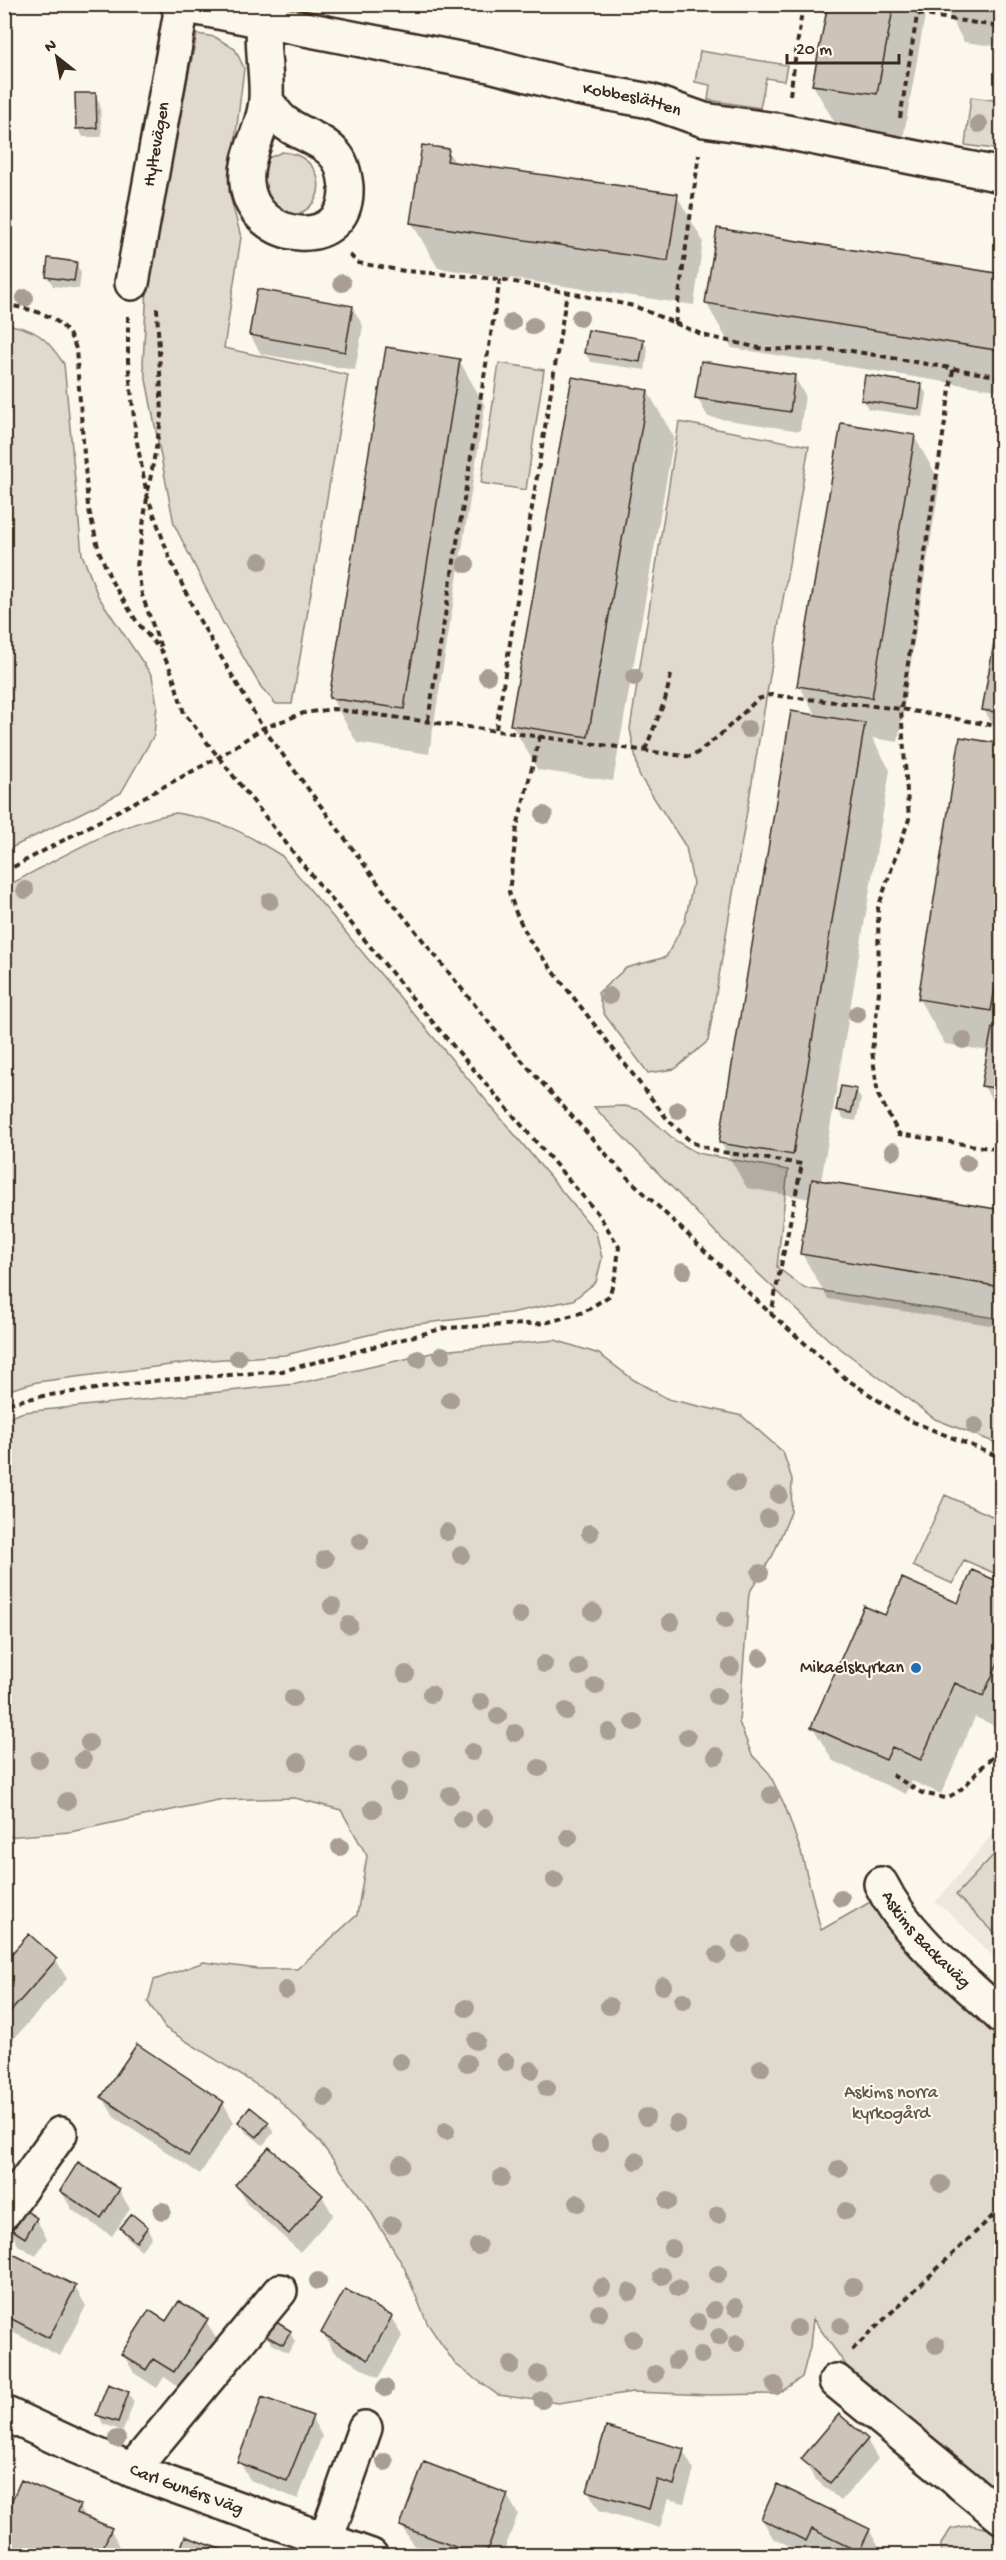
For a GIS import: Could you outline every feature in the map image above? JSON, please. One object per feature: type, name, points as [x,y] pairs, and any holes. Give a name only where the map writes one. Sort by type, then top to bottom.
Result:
[{"type":"street","name":"Hyltevägen","points":[[145,291],[180,5],[266,12]]},
{"type":"street","name":"Kobbeslätten","points":[[266,12],[404,51],[490,65],[578,88],[650,101],[704,120],[785,132],[1002,175]]},
{"type":"street","points":[[266,12],[266,101],[248,164],[247,184],[253,202],[264,218],[277,230],[300,234],[319,231],[333,223],[342,213],[346,195],[345,175],[338,158],[326,146],[283,121],[266,101]]},
{"type":"street","name":"Askims Backaväg","points":[[880,1884],[892,1907],[906,1925],[1002,2017]]},
{"type":"street","points":[[4,2212],[60,2134]]},
{"type":"street","points":[[132,2470],[280,2291]]},
{"type":"street","points":[[836,2381],[1002,2517]]},
{"type":"street","name":"Carl Gunérs Väg","points":[[4,2413],[132,2470],[371,2556]]},
{"type":"street","points":[[326,2540],[365,2427]]},
{"type":"path","points":[[785,132],[803,4]]},
{"type":"path","points":[[890,154],[904,103],[919,4]]},
{"type":"path","points":[[918,14],[1002,27]]},
{"type":"path","points":[[675,324],[704,120]]},
{"type":"path","points":[[333,223],[345,249],[358,263],[405,271],[500,279],[634,306],[706,336],[764,349],[846,350],[953,370],[1002,376]]},
{"type":"path","points":[[428,720],[500,279]]},
{"type":"path","points":[[145,291],[128,314],[128,362],[136,437],[147,495],[170,559],[197,616],[263,728],[389,898],[498,1034],[624,1174],[771,1314],[845,1378],[906,1419],[1002,1458]]},
{"type":"path","points":[[4,1404],[43,1396],[162,1380],[282,1371],[446,1328],[546,1323],[584,1312],[609,1296],[616,1274],[619,1247],[599,1215],[418,1005],[296,856],[184,713],[172,673],[142,596],[137,566],[162,414],[145,291]]},
{"type":"path","points":[[495,729],[567,292]]},
{"type":"path","points":[[4,304],[32,310],[59,322],[71,333],[76,350],[88,506],[94,534],[112,582],[137,622],[162,652]]},
{"type":"path","points":[[953,370],[901,709],[909,819],[878,908],[879,992],[872,1051],[878,1095],[899,1134],[1002,1150]]},
{"type":"path","points":[[645,750],[665,700],[672,671]]},
{"type":"path","points":[[4,872],[219,757],[263,728],[304,713],[333,709],[692,757],[720,735],[758,699],[770,695],[901,709],[1002,727]]},
{"type":"path","points":[[540,736],[517,827],[512,857],[509,892],[516,913],[530,941],[668,1120],[691,1142],[715,1151],[802,1164],[771,1314]]},
{"type":"path","points":[[892,1775],[922,1793],[945,1798],[963,1788],[984,1762],[1002,1752]]},
{"type":"path","points":[[836,2381],[833,2368],[1002,2207]]},
{"type":"shaded area","points":[[1001,1824],[1001,1964],[948,1911],[935,1903]]},
{"type":"green space","points":[[197,34],[215,37],[235,49],[244,68],[229,192],[241,237],[224,348],[348,375],[292,704],[276,704],[261,687],[223,623],[174,524],[143,364],[148,267]]},
{"type":"green space","points":[[700,51],[787,65],[784,81],[766,78],[760,108],[708,100],[710,85],[695,82]]},
{"type":"green space","points":[[971,97],[1001,101],[1001,150],[965,145]]},
{"type":"green space","points":[[282,152],[296,155],[307,162],[315,171],[318,181],[318,192],[313,202],[304,211],[291,216],[255,194],[266,159]]},
{"type":"green space","points":[[5,324],[40,336],[52,347],[64,364],[82,554],[98,596],[152,676],[157,705],[154,735],[121,793],[5,851]]},
{"type":"green space","points":[[499,363],[544,370],[526,490],[481,483]]},
{"type":"green space","points":[[679,422],[809,446],[708,1041],[675,1069],[648,1073],[604,1014],[598,993],[626,968],[666,957],[685,921],[693,883],[686,847],[639,775],[630,729]]},
{"type":"green space","points":[[176,813],[232,828],[282,856],[596,1232],[602,1258],[596,1282],[573,1300],[510,1313],[409,1325],[285,1355],[209,1360],[37,1382],[5,1391],[5,887],[88,843],[131,825]]},
{"type":"green space","points":[[625,1106],[641,1110],[676,1141],[697,1153],[788,1170],[777,1267],[804,1288],[1001,1319],[1001,1445],[935,1419],[829,1340],[729,1246],[594,1107]]},
{"type":"green space","name":"Askims norra kyrkogård","points":[[555,1340],[599,1354],[634,1380],[668,1399],[742,1416],[783,1452],[792,1479],[791,1512],[773,1555],[749,1593],[739,1722],[752,1755],[769,1773],[785,1806],[801,1852],[821,1930],[872,1901],[897,1933],[1001,2031],[1001,2494],[848,2368],[813,2319],[810,2347],[802,2377],[778,2394],[710,2395],[633,2392],[558,2403],[498,2395],[455,2364],[427,2323],[404,2267],[368,2207],[320,2142],[276,2097],[165,2028],[148,2002],[154,1980],[204,1962],[258,1969],[297,1969],[357,1915],[367,1856],[341,1810],[295,1798],[218,1800],[70,1832],[5,1837],[4,1419],[24,1412],[296,1384],[440,1351]]},
{"type":"green space","points":[[945,1495],[1001,1520],[1001,1576],[964,1560],[953,1584],[913,1566]]},
{"type":"green space","points":[[1001,1847],[1001,1939],[956,1895]]},
{"type":"green space","points":[[970,2525],[995,2530],[1001,2535],[1001,2555],[941,2555],[941,2544],[951,2529]]},
{"type":"building","points":[[828,4],[894,4],[877,94],[812,85]]},
{"type":"building","points":[[75,93],[96,93],[97,128],[76,129]]},
{"type":"building","points":[[422,145],[449,149],[447,161],[678,194],[668,261],[410,223]]},
{"type":"building","points":[[717,228],[1002,274],[1002,351],[705,303]]},
{"type":"building","points":[[48,258],[77,262],[74,281],[46,277]]},
{"type":"building","points":[[257,289],[353,306],[345,352],[249,335]]},
{"type":"building","points":[[588,330],[644,339],[640,362],[584,353]]},
{"type":"building","points":[[386,347],[460,359],[404,709],[329,698]]},
{"type":"building","points":[[701,361],[795,375],[790,412],[695,398]]},
{"type":"building","points":[[865,375],[922,384],[919,409],[861,400]]},
{"type":"building","points":[[572,377],[648,390],[588,737],[510,725]]},
{"type":"building","points":[[841,423],[915,435],[872,698],[797,686]]},
{"type":"building","points":[[1002,598],[1002,713],[982,710]]},
{"type":"building","points":[[791,711],[865,723],[793,1155],[719,1143]]},
{"type":"building","points":[[960,737],[1002,744],[1002,948],[991,1011],[918,999]]},
{"type":"building","points":[[992,1028],[1002,1029],[1002,1089],[981,1086]]},
{"type":"building","points":[[841,1086],[857,1089],[851,1113],[836,1110]]},
{"type":"building","points":[[812,1179],[1002,1210],[1002,1287],[800,1254]]},
{"type":"building","name":"Mikaelskyrkan","points":[[972,1570],[1002,1583],[1002,1654],[983,1696],[955,1683],[921,1760],[892,1747],[886,1760],[811,1727],[864,1606],[885,1615],[902,1578],[958,1603]]},
{"type":"building","points":[[29,1934],[57,1959],[4,2019],[4,1962]]},
{"type":"building","points":[[137,2044],[224,2102],[189,2156],[101,2097]]},
{"type":"building","points":[[250,2107],[269,2122],[257,2137],[238,2122]]},
{"type":"building","points":[[269,2147],[323,2195],[289,2234],[235,2185]]},
{"type":"building","points":[[78,2162],[120,2189],[101,2218],[60,2191]]},
{"type":"building","points":[[19,2206],[37,2218],[25,2238],[6,2226]]},
{"type":"building","points":[[132,2214],[148,2227],[136,2242],[120,2228]]},
{"type":"building","points":[[13,2254],[76,2286],[49,2338],[4,2315],[4,2271]]},
{"type":"building","points":[[345,2289],[392,2316],[368,2360],[321,2333]]},
{"type":"building","points":[[179,2301],[208,2319],[174,2372],[153,2359],[146,2370],[121,2354],[149,2310],[166,2321]]},
{"type":"building","points":[[273,2320],[291,2331],[283,2345],[264,2335]]},
{"type":"building","points":[[108,2384],[129,2392],[118,2422],[96,2415]]},
{"type":"building","points":[[262,2397],[313,2416],[287,2481],[237,2462]]},
{"type":"building","points":[[839,2414],[868,2439],[830,2483],[801,2459]]},
{"type":"building","points":[[606,2427],[684,2449],[674,2485],[657,2480],[649,2509],[587,2491]]},
{"type":"building","points":[[424,2462],[508,2494],[485,2556],[479,2556],[400,2526]]},
{"type":"building","points":[[21,2480],[80,2505],[77,2513],[112,2528],[99,2556],[18,2556],[4,2550],[4,2518]]},
{"type":"building","points":[[777,2484],[870,2529],[859,2552],[812,2529],[806,2541],[761,2519]]},
{"type":"building","points":[[185,2536],[239,2556],[178,2556]]},
{"type":"place","name":"Mikaelskyrkan","points":[[916,1668]]}]
